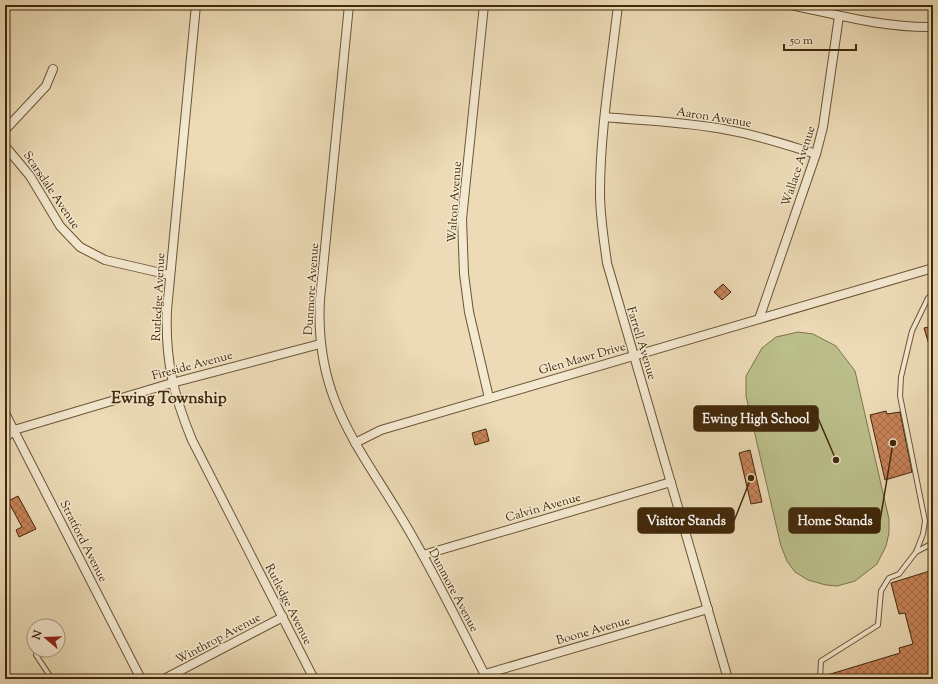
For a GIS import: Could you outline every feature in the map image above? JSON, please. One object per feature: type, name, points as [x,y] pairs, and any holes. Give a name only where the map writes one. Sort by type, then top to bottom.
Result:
[{"type":"street","name":"Rutledge Avenue","points":[[196,5],[170,275],[166,334],[172,383],[180,410],[192,440],[314,679]]},
{"type":"street","name":"Dunmore Avenue","points":[[349,5],[320,299],[320,344],[326,375],[332,396],[355,444],[423,555],[486,676]]},
{"type":"street","name":"Walton Avenue","points":[[484,5],[462,219],[462,247],[469,312],[489,398]]},
{"type":"street","name":"Farrell Avenue","points":[[618,5],[600,161],[602,229],[611,280],[728,679]]},
{"type":"street","points":[[791,5],[839,16],[900,25],[933,27]]},
{"type":"street","name":"Wallace Avenue","points":[[758,319],[816,154],[823,126],[839,16]]},
{"type":"street","points":[[5,130],[46,86],[53,69]]},
{"type":"street","name":"Aaron Avenue","points":[[605,117],[728,130],[767,138],[816,154]]},
{"type":"street","name":"Scarsdale Avenue","points":[[5,146],[30,176],[60,226],[80,247],[105,260],[170,275]]},
{"type":"street","name":"Glen Mawr Drive","points":[[355,444],[381,430],[933,268]]},
{"type":"street","name":"Fireside Avenue","points":[[5,438],[14,430],[172,383],[320,344]]},
{"type":"street","name":"Stratford Avenue","points":[[5,413],[141,679]]},
{"type":"street","name":"Calvin Avenue","points":[[423,555],[671,482]]},
{"type":"street","name":"Boone Avenue","points":[[486,676],[708,609]]},
{"type":"street","name":"Winthrop Avenue","points":[[164,679],[283,617]]},
{"type":"lane","points":[[820,679],[821,662],[878,625],[882,591],[889,578],[899,574],[916,552],[923,534],[925,521],[902,407],[901,377],[912,331],[928,298],[933,294]]},
{"type":"lane","points":[[916,552],[933,542]]},
{"type":"lane","points":[[38,658],[52,679]]},
{"type":"green space","points":[[798,332],[813,334],[836,346],[855,371],[889,519],[889,533],[886,546],[877,564],[855,581],[837,586],[826,585],[808,580],[795,572],[787,561],[781,546],[746,396],[746,376],[762,348],[776,337]]},
{"type":"building","points":[[723,284],[731,292],[722,300],[714,292]]},
{"type":"building","points":[[933,326],[933,351],[931,351],[924,328]]},
{"type":"building","points":[[886,411],[887,414],[900,412],[912,472],[885,480],[870,415]]},
{"type":"building","points":[[486,429],[489,441],[475,445],[472,433]]},
{"type":"building","points":[[750,450],[762,502],[751,504],[739,453]]},
{"type":"building","points":[[18,496],[36,529],[19,537],[16,530],[22,527],[8,501]]},
{"type":"building","points":[[933,570],[933,679],[824,679],[824,676],[900,653],[899,648],[913,644],[905,613],[899,614],[891,583]]},
{"type":"place","name":"Home Stands","points":[[893,443]]},
{"type":"place","name":"Ewing High School","points":[[836,460]]},
{"type":"place","name":"Visitor Stands","points":[[751,478]]},
{"type":"district","name":"Ewing Township","points":[[169,397]]}]
